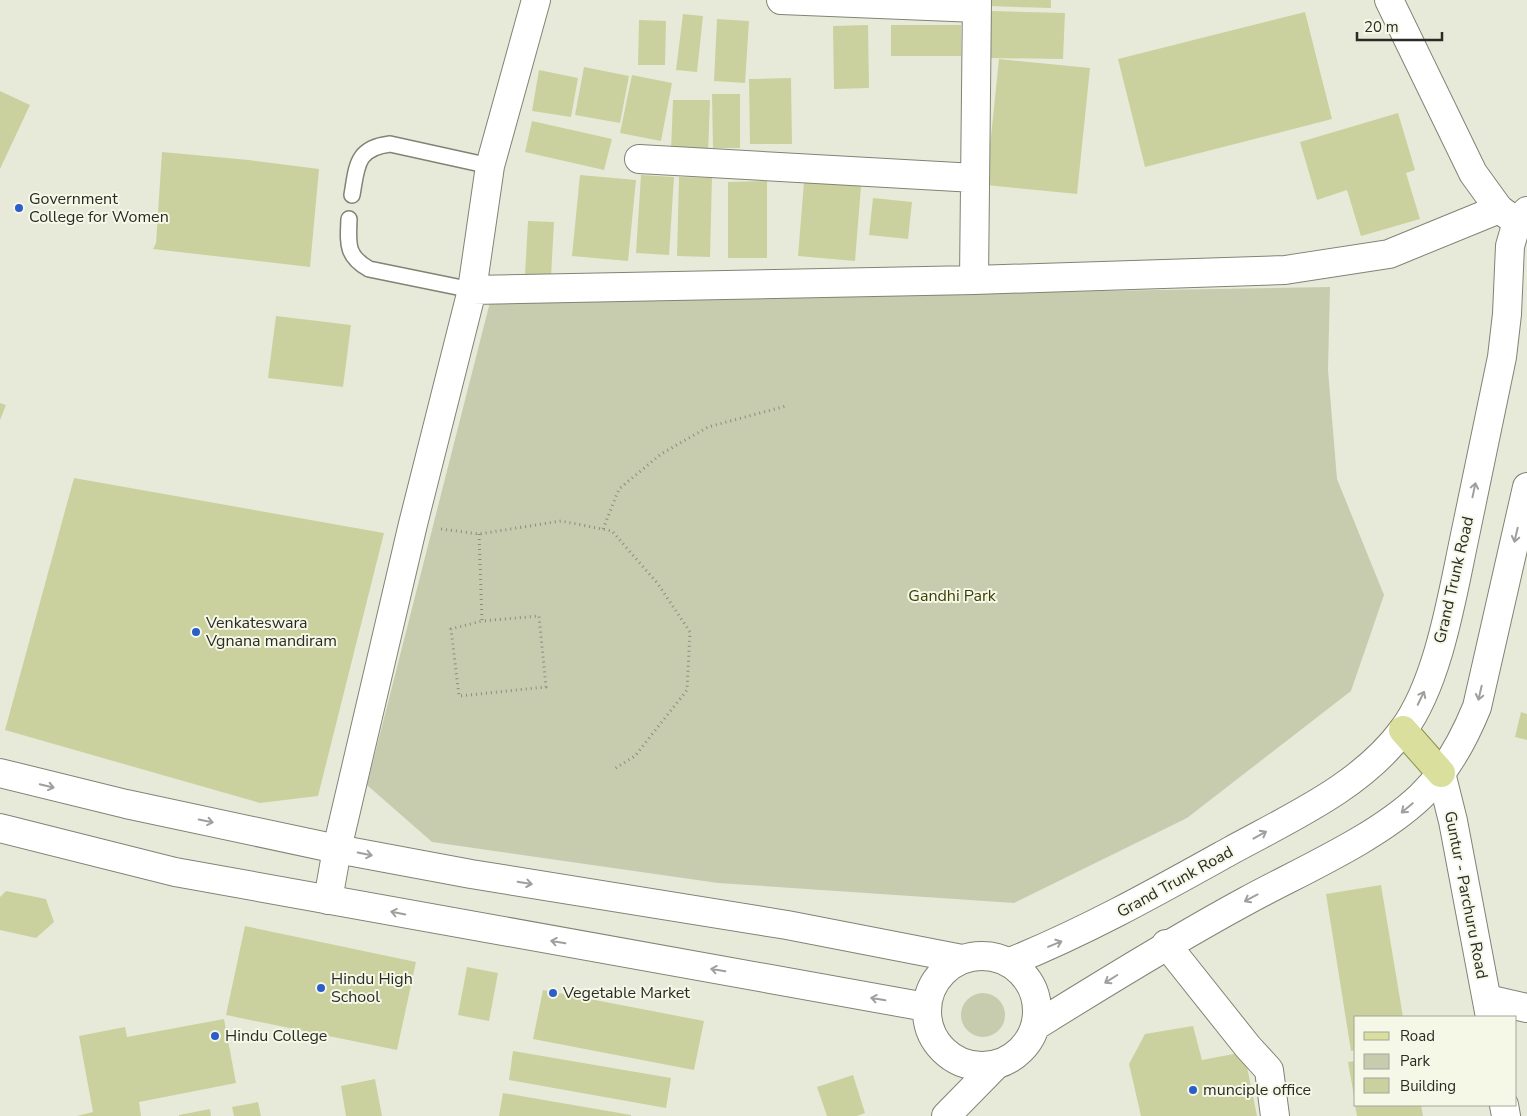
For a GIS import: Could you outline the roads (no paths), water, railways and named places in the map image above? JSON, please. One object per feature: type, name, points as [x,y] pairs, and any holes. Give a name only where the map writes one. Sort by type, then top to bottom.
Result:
[{"type":"main road","points":[[328,900],[337,849],[413,524],[472,290],[490,166],[536,0]]},
{"type":"main road","points":[[781,0],[977,4],[974,280]]},
{"type":"main road","points":[[472,290],[974,280],[1285,270],[1389,254],[1514,214],[1473,173],[1389,0]]},
{"type":"main road","points":[[639,159],[975,178]]},
{"type":"main road","name":"Grand Trunk Road","points":[[1010,962],[1064,940],[1110,918],[1323,800],[1368,766],[1403,730],[1422,696],[1446,626],[1502,357],[1514,214]]},
{"type":"main road","points":[[1037,1025],[1166,944],[1378,830],[1422,795],[1441,773],[1466,735],[1477,707],[1527,487]]},
{"type":"main road","points":[[1403,730],[1441,773]]},
{"type":"main road","points":[[0,773],[126,804],[337,849],[471,874],[787,925],[962,959],[984,955],[1010,962],[1028,978],[1038,1002],[1037,1025],[1028,1043],[1013,1058],[984,1065],[953,1058],[937,1044],[930,1029],[926,1007],[933,985],[946,969],[962,959]]},
{"type":"main road","name":"Guntur - Parchuru Road","points":[[1441,773],[1453,821],[1488,1008]]},
{"type":"main road","points":[[0,828],[175,872],[926,1007]]},
{"type":"main road","points":[[1166,944],[1248,1047],[1269,1070],[1275,1116]]},
{"type":"main road","points":[[1488,1008],[1527,1008]]},
{"type":"main road","points":[[927,1116],[984,1065]]},
{"type":"main road","points":[[946,1116],[984,1065]]},
{"type":"lane","points":[[352,195],[358,164],[365,152],[375,146],[390,144],[490,166]]},
{"type":"lane","points":[[349,220],[348,242],[351,254],[358,263],[369,269],[472,290]]},
{"type":"place","name":"Government College for Women","points":[[19,208]]},
{"type":"place","name":"Venkateswara Vgnana mandiram","points":[[196,632]]},
{"type":"place","name":"Hindu High School","points":[[321,988]]},
{"type":"place","name":"Vegetable Market","points":[[553,993]]},
{"type":"place","name":"Hindu College","points":[[215,1036]]},
{"type":"place","name":"munciple office","points":[[1193,1090]]},
{"type":"park label","name":"Gandhi Park","points":[[952,596]]}]
